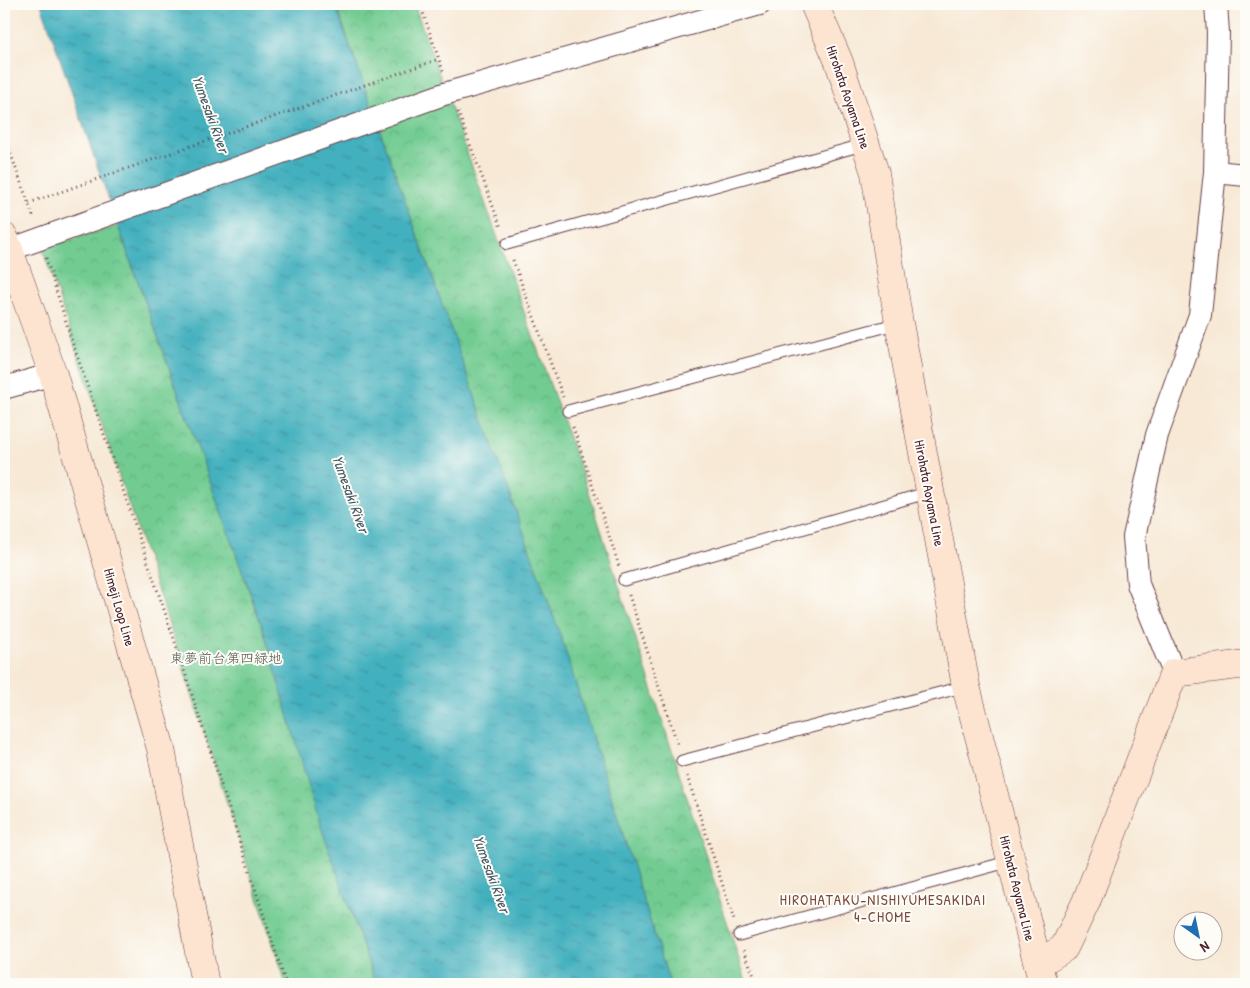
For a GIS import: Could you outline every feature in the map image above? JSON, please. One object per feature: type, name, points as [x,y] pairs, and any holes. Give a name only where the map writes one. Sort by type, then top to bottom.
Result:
[{"type":"main road","name":"Hirohata Aoyama Line","points":[[814,4],[839,62],[875,173],[899,323],[966,686],[1040,974]]},
{"type":"main road","name":"Himeji Loop Line","points":[[7,244],[53,374],[161,749],[205,984]]},
{"type":"main road","points":[[1040,974],[1064,948],[1086,902],[1174,673],[1246,664]]},
{"type":"street","points":[[7,244],[42,238],[447,93],[760,4]]},
{"type":"street","points":[[1174,673],[1138,584],[1134,538],[1157,435],[1200,314],[1215,172],[1218,33],[1216,4]]},
{"type":"street","points":[[1215,172],[1246,175]]},
{"type":"street","points":[[4,388],[53,374]]},
{"type":"lane","points":[[507,244],[866,144]]},
{"type":"lane","points":[[568,411],[899,323]]},
{"type":"lane","points":[[624,580],[930,492]]},
{"type":"lane","points":[[682,761],[966,686]]},
{"type":"lane","points":[[739,936],[1011,861]]},
{"type":"path","points":[[420,4],[439,59],[447,93],[507,244],[568,411],[739,936],[757,984]]},
{"type":"path","points":[[29,203],[439,59]]},
{"type":"path","points":[[4,135],[42,238],[73,344],[170,627],[286,984]]},
{"type":"green space","points":[[336,4],[414,4],[590,496],[747,984],[670,984]]},
{"type":"green space","name":"東夢前台第四緑地","points":[[118,226],[263,629],[350,910],[376,984],[286,984],[170,627],[42,248]]},
{"type":"water","name":"Yumesaki River","points":[[41,4],[335,4],[561,637],[670,984],[376,984],[320,824],[263,629],[118,226]]},
{"type":"district","name":"HIROHATAKU-NISHIYUMESAKIDAI 4-CHOME","points":[[883,908]]}]
